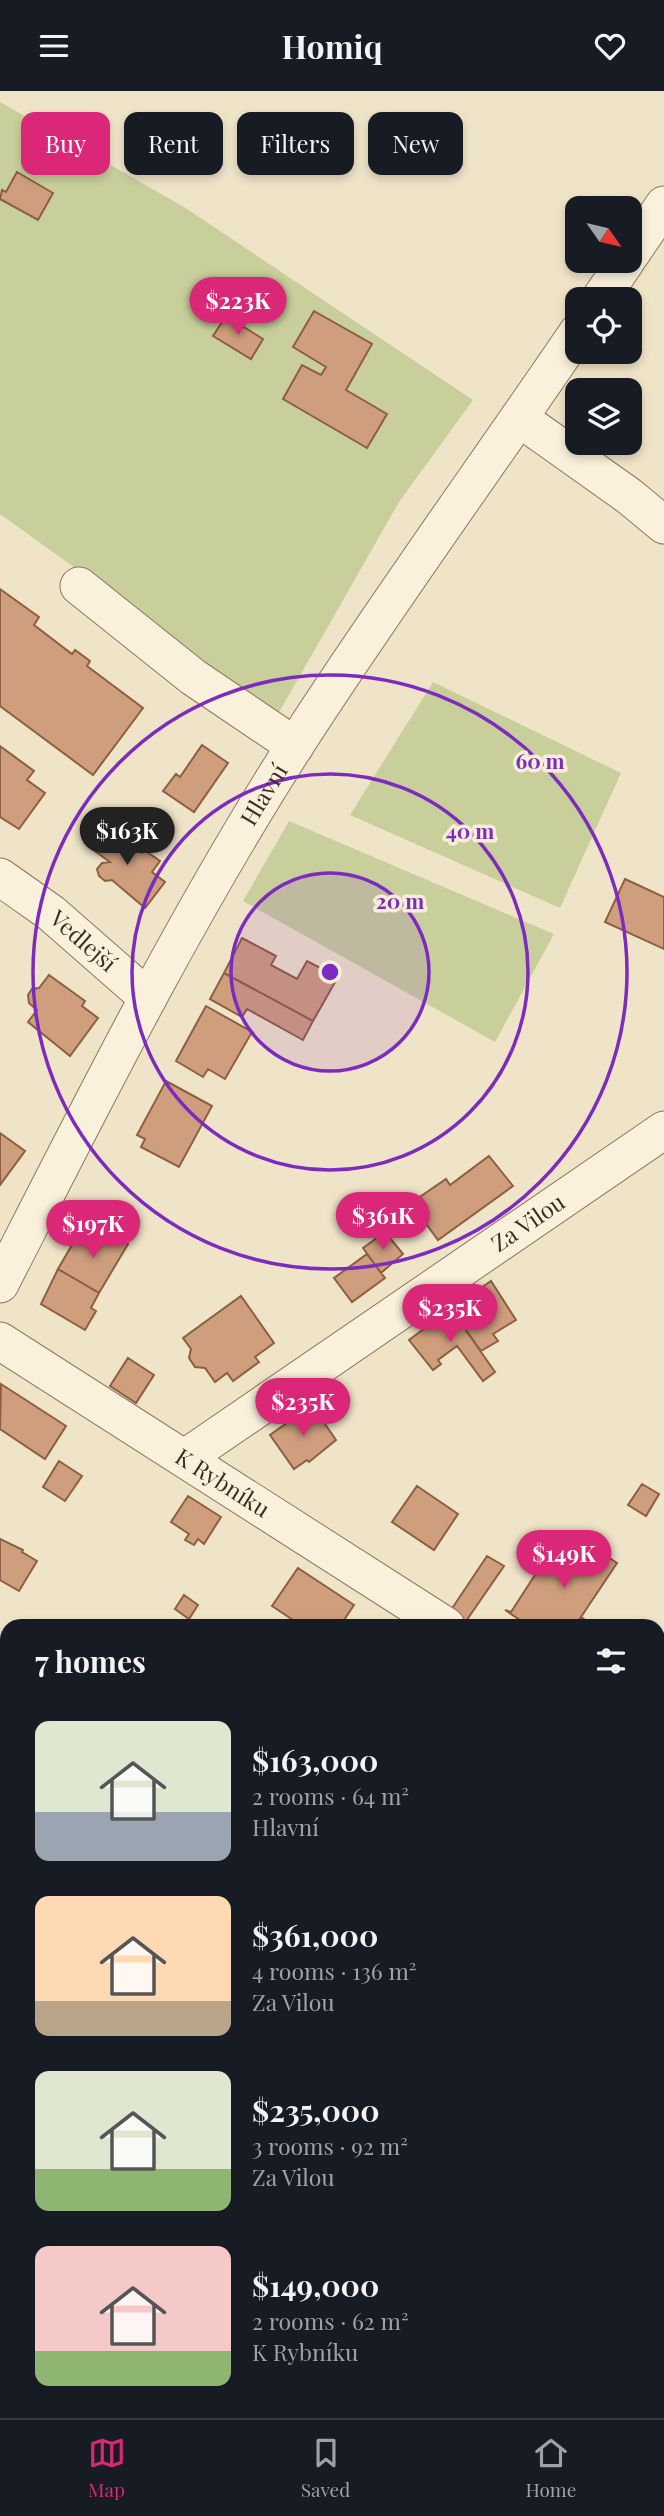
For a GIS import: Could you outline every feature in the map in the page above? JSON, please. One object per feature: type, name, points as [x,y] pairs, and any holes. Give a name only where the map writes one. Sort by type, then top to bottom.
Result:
[{"type":"street","points":[[642,237],[664,205]]},
{"type":"street","name":"Hlavní","points":[[1,1282],[148,998],[295,745],[431,541],[565,351]]},
{"type":"street","points":[[519,418],[629,496],[664,525]]},
{"type":"street","points":[[79,586],[193,677],[295,745]]},
{"type":"street","name":"Vedlejší","points":[[5,893],[51,913],[148,998]]},
{"type":"street","name":"Za Vilou","points":[[185,1458],[664,1131]]},
{"type":"street","name":"K Rybníku","points":[[0,1341],[435,1619]]},
{"type":"green space","points":[[0,102],[21,114],[21,175],[110,175],[110,165],[184,207],[473,400],[399,502],[278,714],[0,514]]},
{"type":"green space","points":[[433,682],[621,773],[560,908],[350,815]]},
{"type":"green space","points":[[289,821],[554,934],[495,1042],[243,901]]},
{"type":"building","points":[[17,172],[53,193],[38,220],[0,199],[2,190],[6,192]]},
{"type":"building","points":[[314,311],[372,344],[346,390],[387,414],[367,448],[283,399],[302,365],[321,375],[326,367],[293,347]]},
{"type":"building","points":[[226,316],[263,339],[251,359],[213,336]]},
{"type":"building","points":[[0,589],[39,617],[34,625],[72,654],[75,650],[90,661],[87,666],[143,708],[93,775],[0,706]]},
{"type":"building","points":[[202,745],[228,763],[194,812],[163,791],[176,774],[180,777]]},
{"type":"building","points":[[0,746],[34,771],[27,780],[45,793],[19,829],[0,817]]},
{"type":"building","points":[[103,826],[142,853],[144,850],[160,861],[152,872],[165,882],[145,908],[112,880],[105,881],[99,876],[97,869],[102,863],[110,862],[88,846]]},
{"type":"building","points":[[625,879],[664,897],[664,949],[605,922]]},
{"type":"building","points":[[242,938],[276,956],[271,965],[297,979],[307,961],[338,977],[313,1021],[224,973]]},
{"type":"building","points":[[224,973],[313,1021],[303,1040],[247,1009],[242,1017],[210,999]]},
{"type":"building","points":[[49,975],[85,1001],[82,1006],[98,1018],[70,1056],[28,1022],[37,1010],[29,1003],[28,995],[32,989],[39,988]]},
{"type":"building","points":[[206,1006],[252,1032],[225,1079],[208,1069],[203,1077],[176,1061]]},
{"type":"building","points":[[166,1081],[212,1106],[179,1167],[141,1147],[145,1139],[137,1135]]},
{"type":"building","points":[[0,1133],[25,1151],[0,1185]]},
{"type":"building","points":[[489,1156],[513,1186],[438,1240],[411,1203],[446,1179],[450,1185]]},
{"type":"building","points":[[107,1232],[128,1244],[99,1293],[58,1269],[79,1233],[99,1245]]},
{"type":"building","points":[[385,1232],[403,1254],[381,1273],[363,1248]]},
{"type":"building","points":[[367,1254],[385,1278],[352,1302],[334,1278]]},
{"type":"building","points":[[58,1269],[99,1293],[91,1308],[96,1311],[85,1330],[41,1304]]},
{"type":"building","points":[[491,1281],[516,1320],[493,1334],[498,1341],[481,1351],[451,1309]]},
{"type":"building","points":[[241,1296],[274,1343],[255,1357],[259,1362],[233,1381],[227,1373],[215,1382],[205,1368],[195,1367],[189,1358],[191,1349],[183,1338]]},
{"type":"building","points":[[451,1309],[495,1372],[483,1381],[457,1346],[438,1360],[441,1364],[433,1370],[409,1340]]},
{"type":"building","points":[[128,1358],[154,1375],[136,1403],[110,1386]]},
{"type":"building","points":[[1,1384],[66,1426],[45,1459],[0,1429]]},
{"type":"building","points":[[312,1405],[336,1440],[309,1462],[307,1460],[294,1469],[270,1435]]},
{"type":"building","points":[[59,1461],[82,1476],[65,1501],[43,1487]]},
{"type":"building","points":[[642,1484],[659,1494],[646,1516],[628,1505]]},
{"type":"building","points":[[417,1486],[458,1514],[434,1550],[392,1522]]},
{"type":"building","points":[[188,1496],[221,1517],[204,1544],[198,1539],[194,1545],[185,1540],[189,1534],[171,1522]]},
{"type":"building","points":[[0,1539],[23,1550],[22,1552],[37,1561],[19,1591],[0,1580]]},
{"type":"building","points":[[586,1542],[617,1563],[580,1619],[518,1619],[505,1610],[511,1612],[542,1564],[552,1570],[559,1559],[570,1566]]},
{"type":"building","points":[[487,1556],[504,1566],[467,1619],[451,1610]]},
{"type":"building","points":[[298,1568],[354,1605],[345,1619],[292,1619],[272,1606]]},
{"type":"building","points":[[184,1595],[198,1605],[189,1619],[175,1609]]}]
